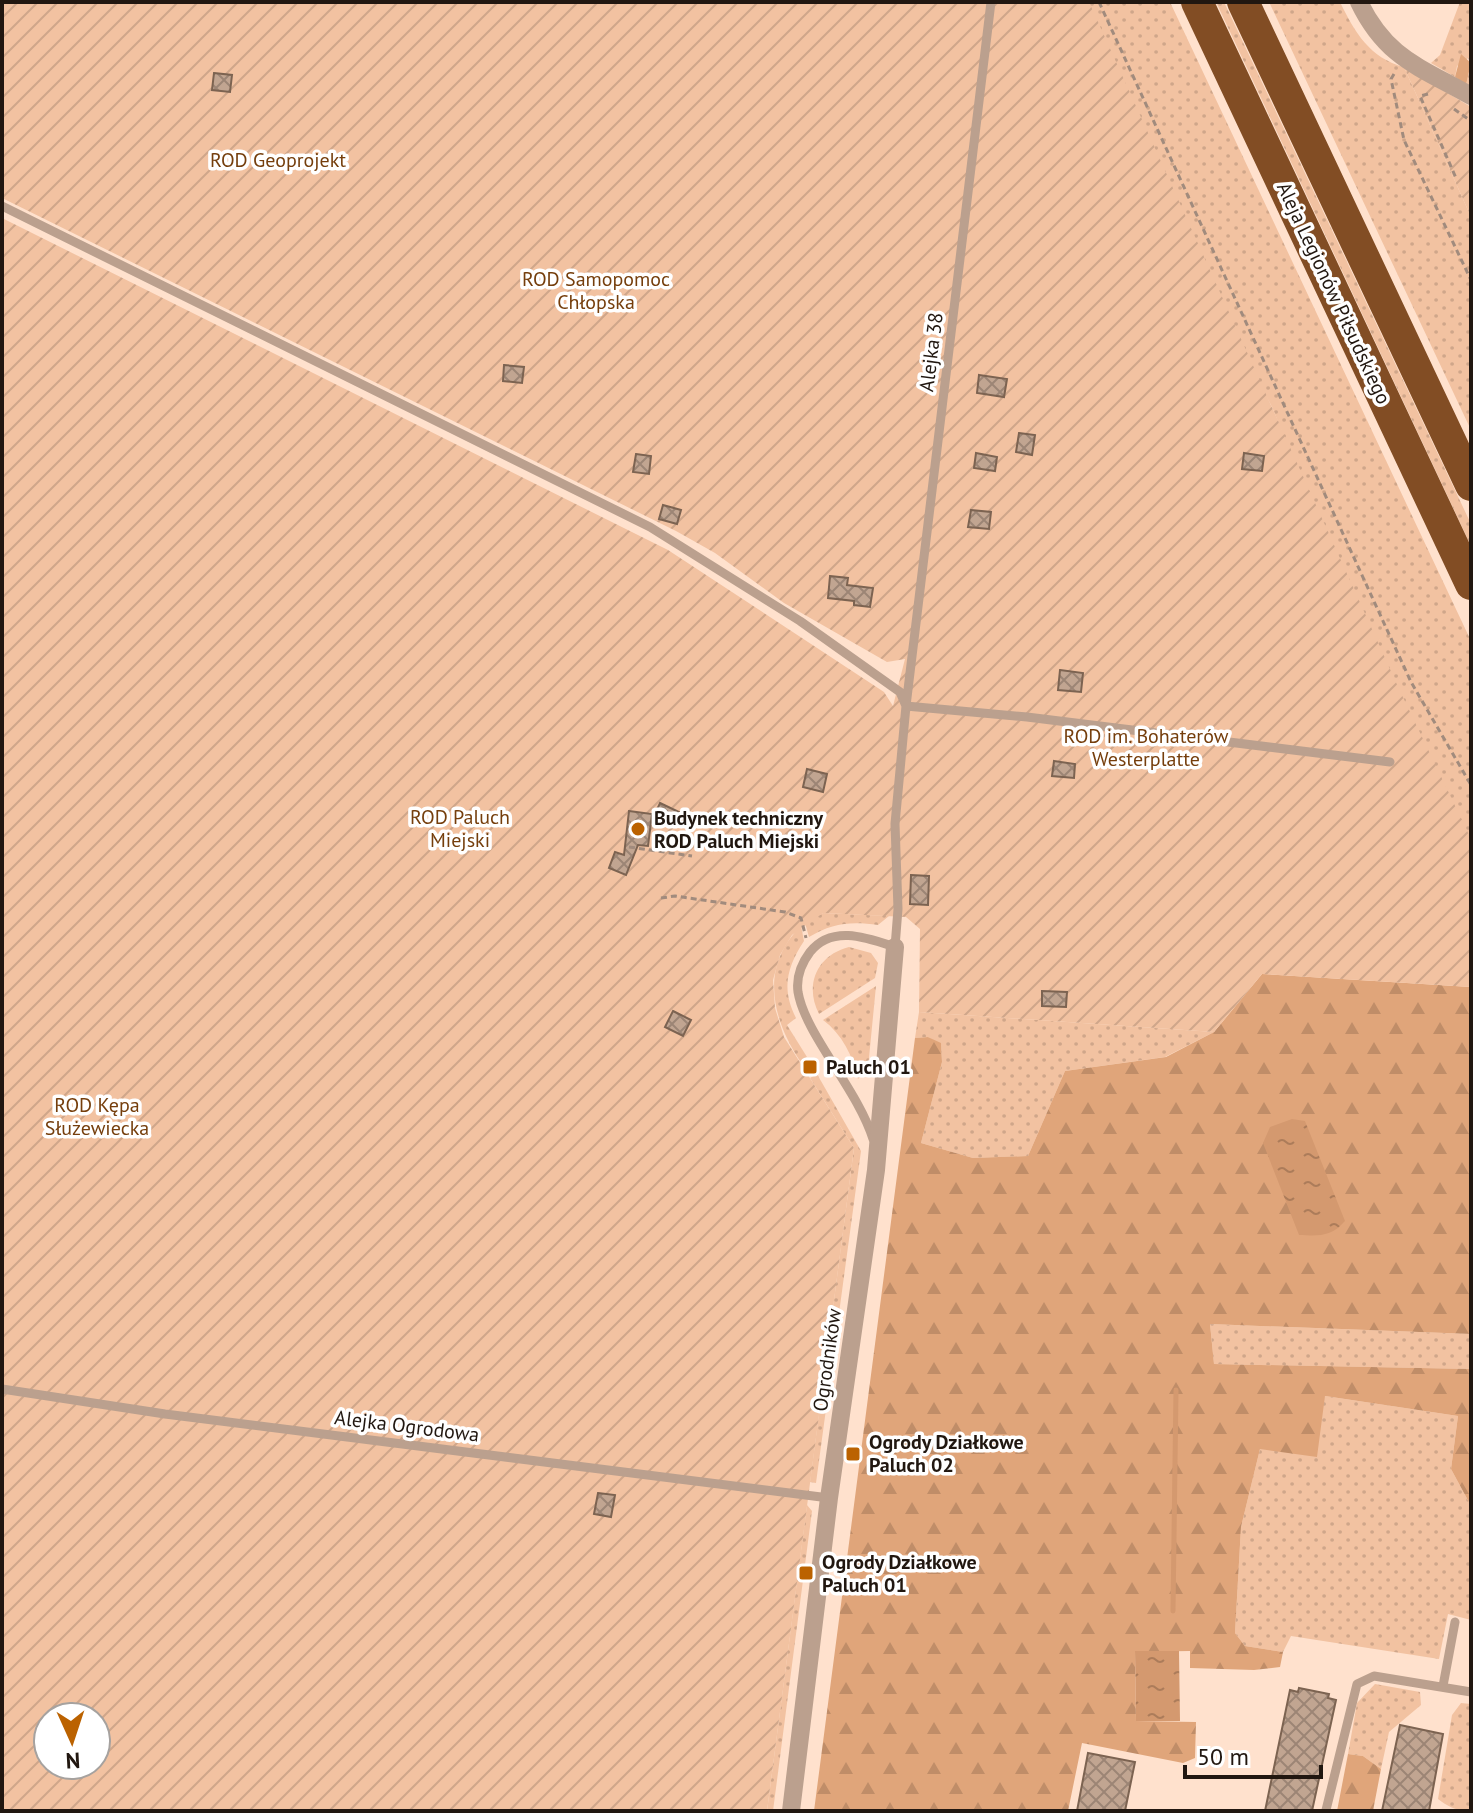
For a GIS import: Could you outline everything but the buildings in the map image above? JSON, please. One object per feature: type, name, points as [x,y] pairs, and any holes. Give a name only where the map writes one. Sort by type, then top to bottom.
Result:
[{"type":"highway","name":"Aleja Legionów Piłsudskiego","points":[[1197,2],[1471,584]]},
{"type":"highway","name":"Aleja Legionów Piłsudskiego","points":[[1243,2],[1471,485]]},
{"type":"street","points":[[1359,2],[1373,31],[1401,56],[1471,96]]},
{"type":"street","name":"Ogrodników","points":[[791,1811],[829,1498],[876,1170],[895,947]]},
{"type":"lane","name":"Alejka 38","points":[[898,914],[895,824],[906,706],[991,2]]},
{"type":"lane","points":[[2,206],[650,527],[800,621],[890,682],[906,706],[1027,717],[1390,762]]},
{"type":"lane","name":"Ogrodników","points":[[895,947],[898,914]]},
{"type":"lane","points":[[876,1170],[865,1114],[805,1013],[798,991],[799,970],[812,949],[836,936],[858,935],[895,947]]},
{"type":"lane","name":"Alejka Ogrodowa","points":[[2,1389],[829,1498]]},
{"type":"lane","points":[[1443,1686],[1455,1622]]},
{"type":"lane","points":[[1326,1810],[1357,1684],[1374,1676],[1471,1692]]},
{"type":"path","points":[[1099,2],[1411,682],[1471,785]]},
{"type":"path","points":[[1401,56],[1391,79],[1404,140],[1471,280]]},
{"type":"path","points":[[1433,94],[1420,96],[1456,178]]},
{"type":"path","points":[[1445,103],[1471,121]]},
{"type":"path","points":[[629,847],[692,856]]},
{"type":"path","points":[[661,898],[690,898],[784,914],[801,918],[803,924]]},
{"type":"green space","points":[[2,2],[1089,2],[1399,689],[1471,839],[1471,987],[1262,974],[1214,1032],[919,1012],[920,929],[906,917],[823,913],[792,935],[780,955],[773,980],[775,1008],[784,1037],[854,1148],[767,1811],[2,1811],[2,218],[668,550],[884,692],[893,706],[905,659],[887,662],[784,603],[715,553],[2,198]]},
{"type":"green space","points":[[1058,2],[1170,2],[1471,641],[1471,892],[1272,407]]},
{"type":"green space","points":[[1216,2],[1224,2],[1471,524],[1471,546]]},
{"type":"green space","points":[[1269,2],[1340,2],[1365,43],[1382,57],[1404,67],[1471,217],[1471,430]]},
{"type":"green space","points":[[1460,2],[1471,2],[1471,64],[1468,58],[1457,66],[1455,77],[1431,63],[1440,55]]},
{"type":"green space","points":[[1461,54],[1471,63],[1466,85],[1455,77]]},
{"type":"green space","points":[[1471,64],[1471,88],[1466,85]]},
{"type":"green space","points":[[1404,67],[1471,107],[1471,217]]},
{"type":"green space","points":[[823,913],[889,916],[878,925],[842,924],[809,937],[805,923]]},
{"type":"green space","points":[[801,926],[804,941],[793,960],[787,988],[796,1018],[787,1025],[807,1057],[800,1061],[782,1027],[774,992],[779,958]]},
{"type":"green space","points":[[849,947],[871,953],[878,963],[875,978],[819,1014],[813,992],[816,973],[829,957]]},
{"type":"green space","points":[[1262,974],[1471,987],[1471,1334],[1210,1324],[1214,1364],[1471,1369],[1471,1506],[1451,1469],[1458,1416],[1325,1396],[1317,1457],[1260,1449],[1241,1527],[1235,1633],[1245,1646],[1283,1652],[1280,1667],[1254,1670],[1190,1668],[1190,1651],[1135,1652],[1136,1721],[1196,1722],[1195,1758],[1183,1763],[1082,1743],[1068,1811],[814,1811],[915,1038],[928,1037],[941,1043],[942,1062],[921,1143],[973,1158],[1028,1156],[1065,1071],[1166,1057],[1214,1032]]},
{"type":"green space","points":[[876,986],[868,1068],[858,1079],[846,1046],[823,1020]]},
{"type":"green space","points":[[919,1012],[1214,1032],[1165,1057],[1065,1071],[1028,1156],[973,1158],[921,1143],[942,1062],[941,1044],[928,1037],[915,1038]]},
{"type":"green space","points":[[817,1074],[861,1151],[816,1483],[810,1482],[854,1148],[810,1078]]},
{"type":"green space","points":[[1210,1324],[1471,1334],[1471,1369],[1214,1364]]},
{"type":"green space","points":[[1325,1396],[1458,1416],[1451,1469],[1471,1506],[1471,1620],[1448,1614],[1439,1659],[1291,1636],[1283,1652],[1245,1646],[1235,1633],[1241,1527],[1260,1449]]},
{"type":"green space","points":[[807,1505],[812,1511],[773,1811],[767,1811]]},
{"type":"green space","points":[[1375,1684],[1420,1692],[1421,1705],[1389,1732],[1381,1769],[1363,1756],[1348,1754],[1357,1703]]},
{"type":"green space","points":[[1461,1703],[1471,1704],[1471,1810],[1453,1808],[1438,1799],[1452,1715]]},
{"type":"green space","points":[[1348,1754],[1363,1756],[1381,1769],[1373,1811],[1337,1811]]},
{"type":"water","points":[[1292,1119],[1305,1121],[1345,1221],[1324,1234],[1299,1235],[1263,1143],[1270,1127]]},
{"type":"water","points":[[1135,1651],[1179,1651],[1180,1721],[1136,1721]]},
{"type":"waterway","points":[[1173,1611],[1176,1390]]},
{"type":"place","name":"Budynek techniczny ROD Paluch Miejski","points":[[638,829]]},
{"type":"place","name":"Paluch 01","points":[[810,1067]]},
{"type":"place","name":"Ogrody Działkowe Paluch 02","points":[[853,1454]]},
{"type":"place","name":"Ogrody Działkowe Paluch 01","points":[[806,1573]]},
{"type":"park label","name":"ROD Geoprojekt","points":[[278,160]]},
{"type":"park label","name":"ROD Samopomoc Chłopska","points":[[596,290]]},
{"type":"park label","name":"ROD im. Bohaterów Westerplatte","points":[[1146,748]]},
{"type":"park label","name":"ROD Paluch Miejski","points":[[460,828]]},
{"type":"park label","name":"ROD Kępa Służewiecka","points":[[97,1116]]}]
